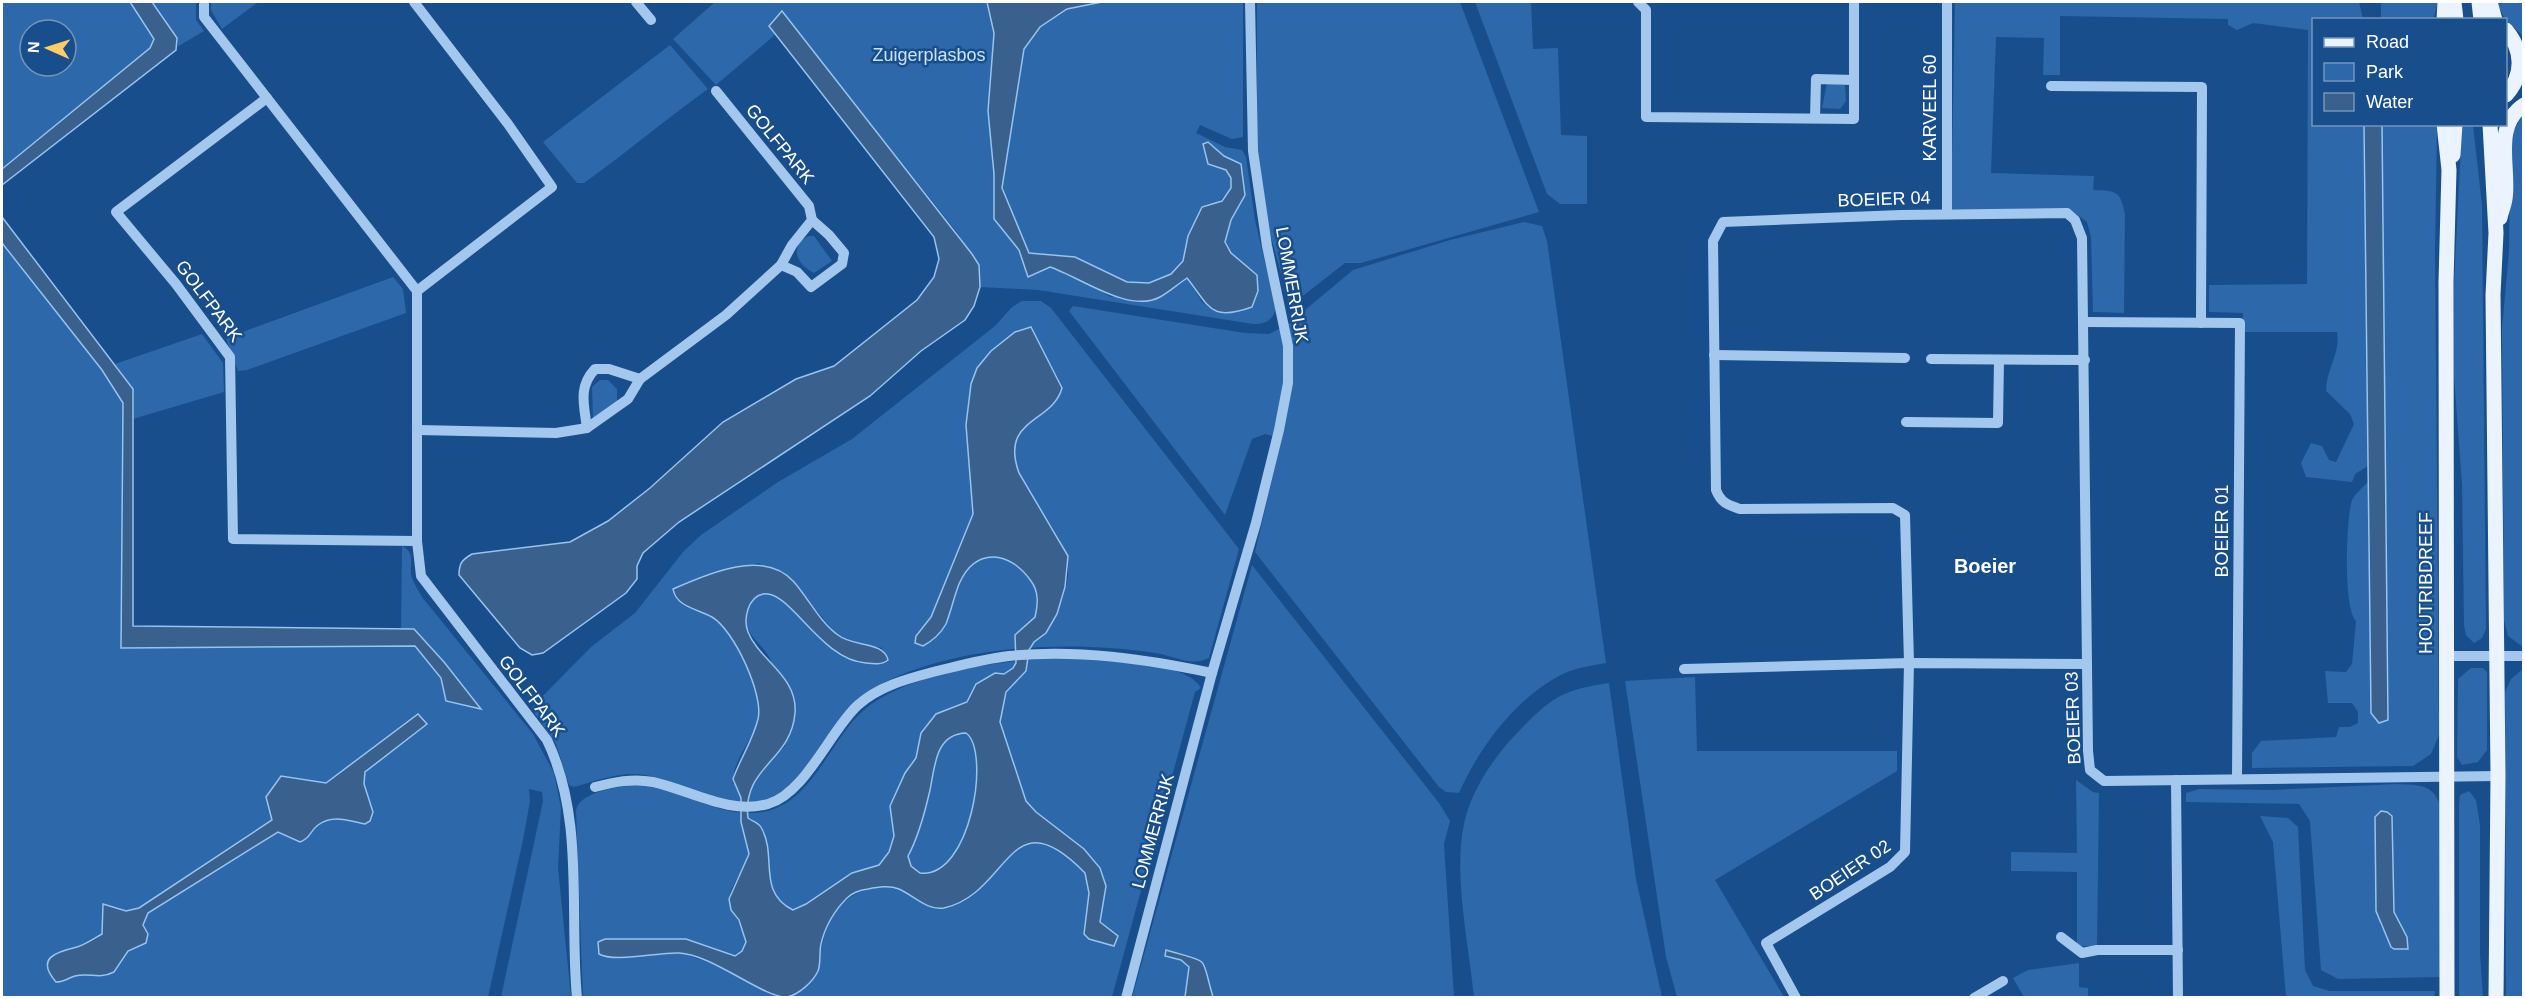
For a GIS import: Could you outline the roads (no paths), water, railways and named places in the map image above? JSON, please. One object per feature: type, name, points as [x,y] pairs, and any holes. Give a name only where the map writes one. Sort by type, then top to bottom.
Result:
[{"type":"main road","points":[[2444,18],[2445,2]]},
{"type":"main road","points":[[2454,2],[2456,18]]},
{"type":"main road","points":[[2479,2],[2481,18]]},
{"type":"main road","points":[[2490,2],[2494,18]]},
{"type":"main road","points":[[2514,86],[2515,47]]},
{"type":"main road","points":[[2496,233],[2505,198],[2506,131],[2511,117],[2523,105]]},
{"type":"main road","name":"HOUTRIBDREEF","points":[[2444,126],[2449,170],[2446,282],[2445,656],[2447,998]]},
{"type":"main road","name":"HOUTRIBDREEF","points":[[2449,170],[2454,153],[2455,126]]},
{"type":"main road","points":[[2480,126],[2487,200],[2496,233]]},
{"type":"main road","points":[[2490,126],[2496,233],[2493,295],[2498,776],[2496,998]]},
{"type":"street","points":[[204,2],[204,17],[417,291],[552,187],[508,124],[414,2]]},
{"type":"street","points":[[636,2],[651,20]]},
{"type":"street","name":"LOMMERRIJK","points":[[1126,998],[1212,673],[1256,523],[1288,383],[1288,346],[1267,246],[1253,151],[1250,2]]},
{"type":"street","points":[[1638,2],[1646,10],[1646,117],[1854,119],[1854,2]]},
{"type":"street","name":"KARVEEL 60","points":[[1947,2],[1947,214]]},
{"type":"street","points":[[1815,118],[1816,79],[1854,80]]},
{"type":"street","points":[[2051,86],[2202,87],[2201,322]]},
{"type":"street","name":"GOLFPARK","points":[[716,91],[809,206],[812,220],[830,235],[844,253],[842,264],[811,287],[797,272],[781,265]]},
{"type":"street","name":"GOLFPARK","points":[[267,98],[116,212],[176,284],[230,357],[233,539],[417,541]]},
{"type":"street","name":"BOEIER 04","points":[[1909,663],[1905,515],[1893,508],[1740,509],[1722,502],[1716,490],[1713,242],[1723,222],[1947,214],[2067,213],[2075,220],[2082,238],[2085,322]]},
{"type":"street","points":[[418,430],[556,433],[587,428],[628,399],[640,379],[726,315],[781,265],[792,245],[812,220]]},
{"type":"street","name":"GOLFPARK","points":[[417,291],[417,541],[421,576],[547,740],[560,765],[572,826],[577,998]]},
{"type":"street","name":"BOEIER 01","points":[[2085,322],[2240,323],[2237,778]]},
{"type":"street","name":"BOEIER 03","points":[[2085,322],[2087,664],[2090,770],[2104,782],[2237,778],[2498,776]]},
{"type":"street","points":[[1714,355],[1905,358]]},
{"type":"street","points":[[1931,359],[2085,360]]},
{"type":"street","points":[[1906,422],[1998,423],[1999,360]]},
{"type":"street","points":[[587,428],[582,389],[587,378],[595,369],[609,369],[640,379]]},
{"type":"street","points":[[595,787],[627,781],[651,782],[737,806],[752,807],[777,801],[818,761],[845,720],[870,696],[902,680],[982,660],[1010,656],[1075,654],[1151,660],[1212,673]]},
{"type":"street","points":[[2445,656],[2523,656]]},
{"type":"street","points":[[1684,669],[1909,663],[2087,664]]},
{"type":"street","name":"BOEIER 02","points":[[1796,998],[1766,943],[1890,867],[1905,852],[1909,663]]},
{"type":"street","points":[[2176,780],[2178,998]]},
{"type":"street","points":[[2061,937],[2082,953],[2097,950],[2178,950]]},
{"type":"street","points":[[1974,998],[2003,981]]},
{"type":"water","points":[[130,2],[152,2],[177,38],[176,50],[2,185],[2,169],[150,48],[154,39]]},
{"type":"water","points":[[987,2],[1102,2],[1067,9],[1040,27],[1024,49],[1002,188],[1029,253],[1075,257],[1127,282],[1149,283],[1171,274],[1183,261],[1188,236],[1202,207],[1222,201],[1231,188],[1231,178],[1226,170],[1208,164],[1203,144],[1208,142],[1224,156],[1241,164],[1245,195],[1231,220],[1225,242],[1231,253],[1257,275],[1258,291],[1252,307],[1227,313],[1212,309],[1187,278],[1160,297],[1148,301],[1134,301],[1119,298],[1050,267],[1028,277],[1019,250],[994,219],[994,174],[988,111],[994,33]]},
{"type":"water","points":[[782,11],[972,254],[979,265],[980,287],[974,306],[965,320],[921,351],[870,396],[679,522],[643,553],[637,566],[637,579],[626,593],[543,653],[532,655],[520,648],[459,575],[463,560],[472,554],[570,542],[608,521],[650,488],[723,422],[796,379],[834,366],[917,300],[934,277],[939,259],[934,237],[769,26]]},
{"type":"water","points":[[2364,126],[2382,126],[2388,720],[2379,723],[2371,713]]},
{"type":"water","points":[[2,217],[133,389],[133,626],[414,629],[444,662],[481,709],[446,701],[441,678],[415,646],[121,648],[123,403],[102,370],[2,243]]},
{"type":"water","points":[[1031,327],[1062,388],[1057,399],[1049,408],[1021,431],[1016,441],[1015,455],[1019,473],[1068,556],[1065,587],[1057,614],[1046,633],[1034,642],[1029,650],[1026,671],[1006,692],[1000,722],[1026,801],[1036,812],[1084,849],[1100,868],[1106,886],[1100,922],[1118,936],[1114,946],[1089,939],[1084,934],[1089,893],[1085,873],[1060,851],[1040,843],[1024,845],[966,899],[944,908],[926,905],[899,889],[891,887],[865,889],[851,895],[838,908],[825,931],[816,975],[809,984],[791,996],[777,996],[692,955],[670,953],[615,957],[599,954],[598,942],[605,939],[686,939],[735,956],[742,951],[746,942],[739,920],[731,910],[729,899],[749,854],[741,822],[741,798],[733,779],[753,734],[759,708],[752,680],[729,635],[712,617],[678,600],[673,589],[718,571],[735,567],[751,565],[767,567],[782,572],[794,582],[820,617],[838,635],[880,650],[888,660],[875,664],[849,659],[820,639],[784,602],[773,595],[758,596],[748,609],[746,621],[753,642],[784,678],[794,700],[795,713],[792,729],[785,743],[759,775],[748,801],[748,818],[759,825],[766,840],[771,884],[775,894],[793,910],[806,904],[852,873],[879,865],[889,852],[894,836],[890,806],[905,773],[916,758],[921,733],[936,714],[967,702],[976,684],[995,673],[1004,674],[1013,668],[1016,663],[1015,635],[1035,617],[1037,598],[1034,585],[1023,571],[1003,559],[984,558],[974,563],[959,584],[942,631],[923,646],[915,643],[916,636],[931,617],[973,514],[966,425],[971,384],[977,368],[991,351],[1015,332]],"holes":[[[966,733],[973,744],[977,763],[976,787],[972,812],[964,836],[952,856],[938,869],[920,873],[911,866],[908,856],[921,824],[938,753],[942,745],[956,735]]]},
{"type":"water","points":[[418,714],[427,724],[365,772],[364,784],[373,812],[370,821],[365,824],[341,819],[329,820],[318,825],[306,839],[300,842],[278,832],[148,913],[143,925],[148,934],[146,943],[128,951],[114,972],[103,975],[80,975],[56,982],[50,974],[47,967],[51,957],[83,945],[102,934],[103,904],[126,911],[139,908],[272,820],[266,797],[281,776],[326,783]]},
{"type":"water","points":[[2381,811],[2392,816],[2394,912],[2407,937],[2408,949],[2391,947],[2376,911],[2375,817]]},
{"type":"water","points":[[1166,950],[1202,962],[1213,997],[1185,997],[1189,967],[1181,960],[1165,956]]},
{"type":"district","name":"Boeier","points":[[1985,566]]},
{"type":"park label","name":"Zuigerplasbos","points":[[929,55]]}]
